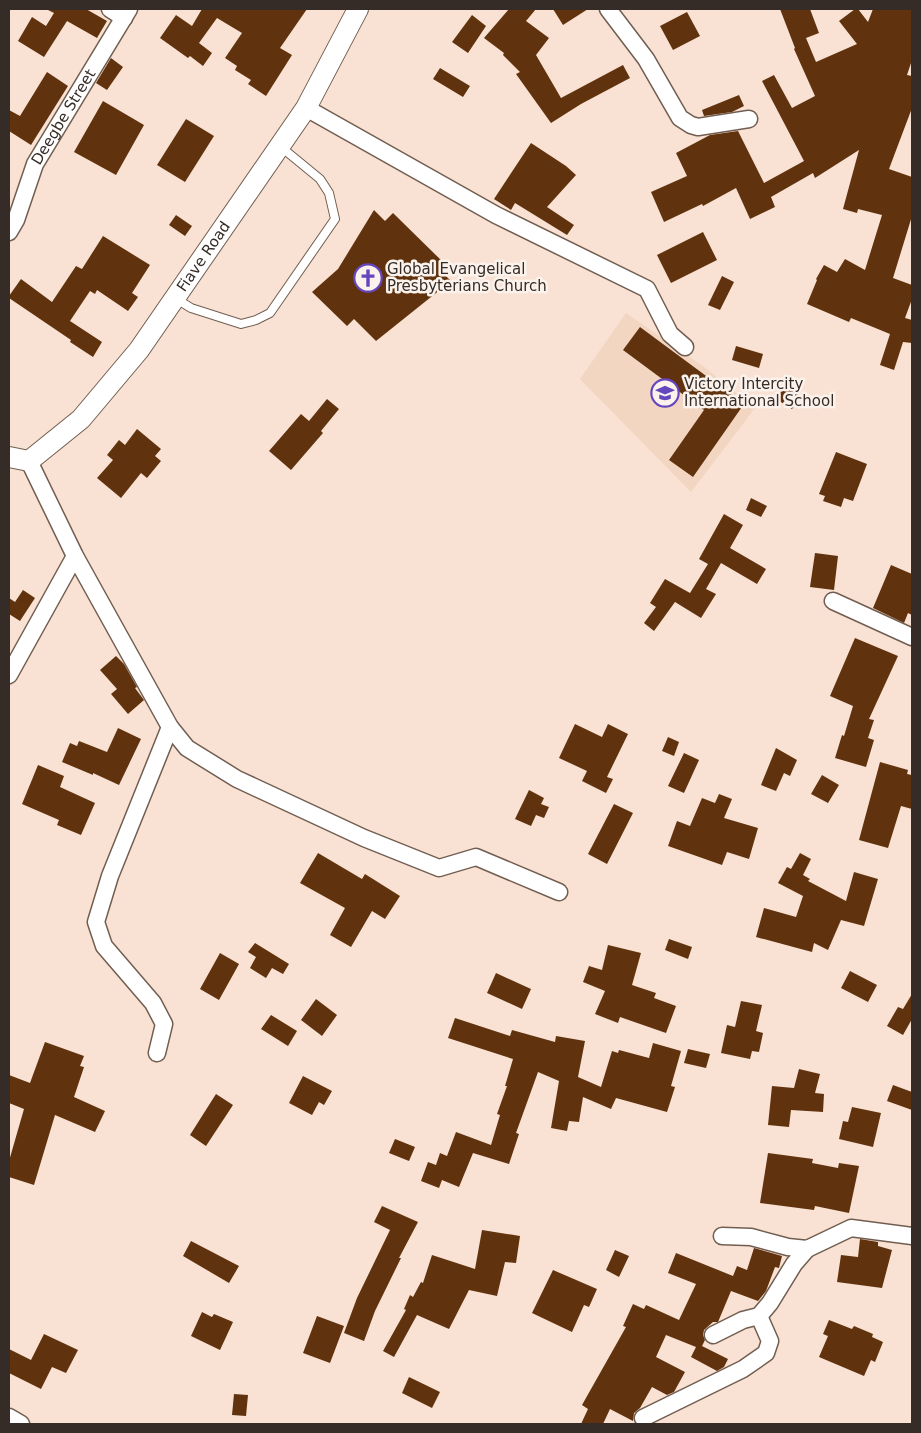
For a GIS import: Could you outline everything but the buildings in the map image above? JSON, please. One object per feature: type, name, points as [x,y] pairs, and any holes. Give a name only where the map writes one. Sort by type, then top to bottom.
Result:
[{"type":"street","points":[[110,9],[127,13]]},
{"type":"street","name":"Fiave Road","points":[[29,461],[81,419],[139,350],[306,108],[358,9]]},
{"type":"street","points":[[608,9],[646,60],[680,118],[690,125],[698,127],[749,119]]},
{"type":"street","name":"Deegbe Street","points":[[9,232],[16,220],[35,164],[127,13]]},
{"type":"street","points":[[306,108],[496,215],[647,289],[670,334],[685,347]]},
{"type":"street","points":[[9,457],[29,461],[75,556],[170,727],[187,748],[237,780],[364,838],[439,868],[476,856],[559,892]]},
{"type":"street","points":[[9,675],[75,556]]},
{"type":"street","points":[[833,601],[912,637]]},
{"type":"street","points":[[157,1053],[164,1024],[153,1003],[104,946],[96,922],[110,876],[170,727]]},
{"type":"street","points":[[713,1334],[743,1320],[759,1316],[770,1303],[794,1264],[808,1249],[850,1228],[912,1236]]},
{"type":"street","points":[[722,1236],[751,1237],[788,1247],[808,1249]]},
{"type":"street","points":[[643,1418],[743,1369],[766,1353],[770,1341],[759,1316]]},
{"type":"street","points":[[9,1416],[21,1424]]},
{"type":"lane","points":[[175,298],[191,308],[241,324],[256,320],[270,313],[335,219],[329,193],[320,179],[279,145]]},
{"type":"shaded area","name":"Victory Intercity International School","points":[[626,313],[703,366],[755,408],[691,492],[580,379]]},
{"type":"place","name":"Global Evangelical Presbyterians Church","points":[[368,278]]},
{"type":"place","name":"Victory Intercity International School","points":[[665,393]]}]
